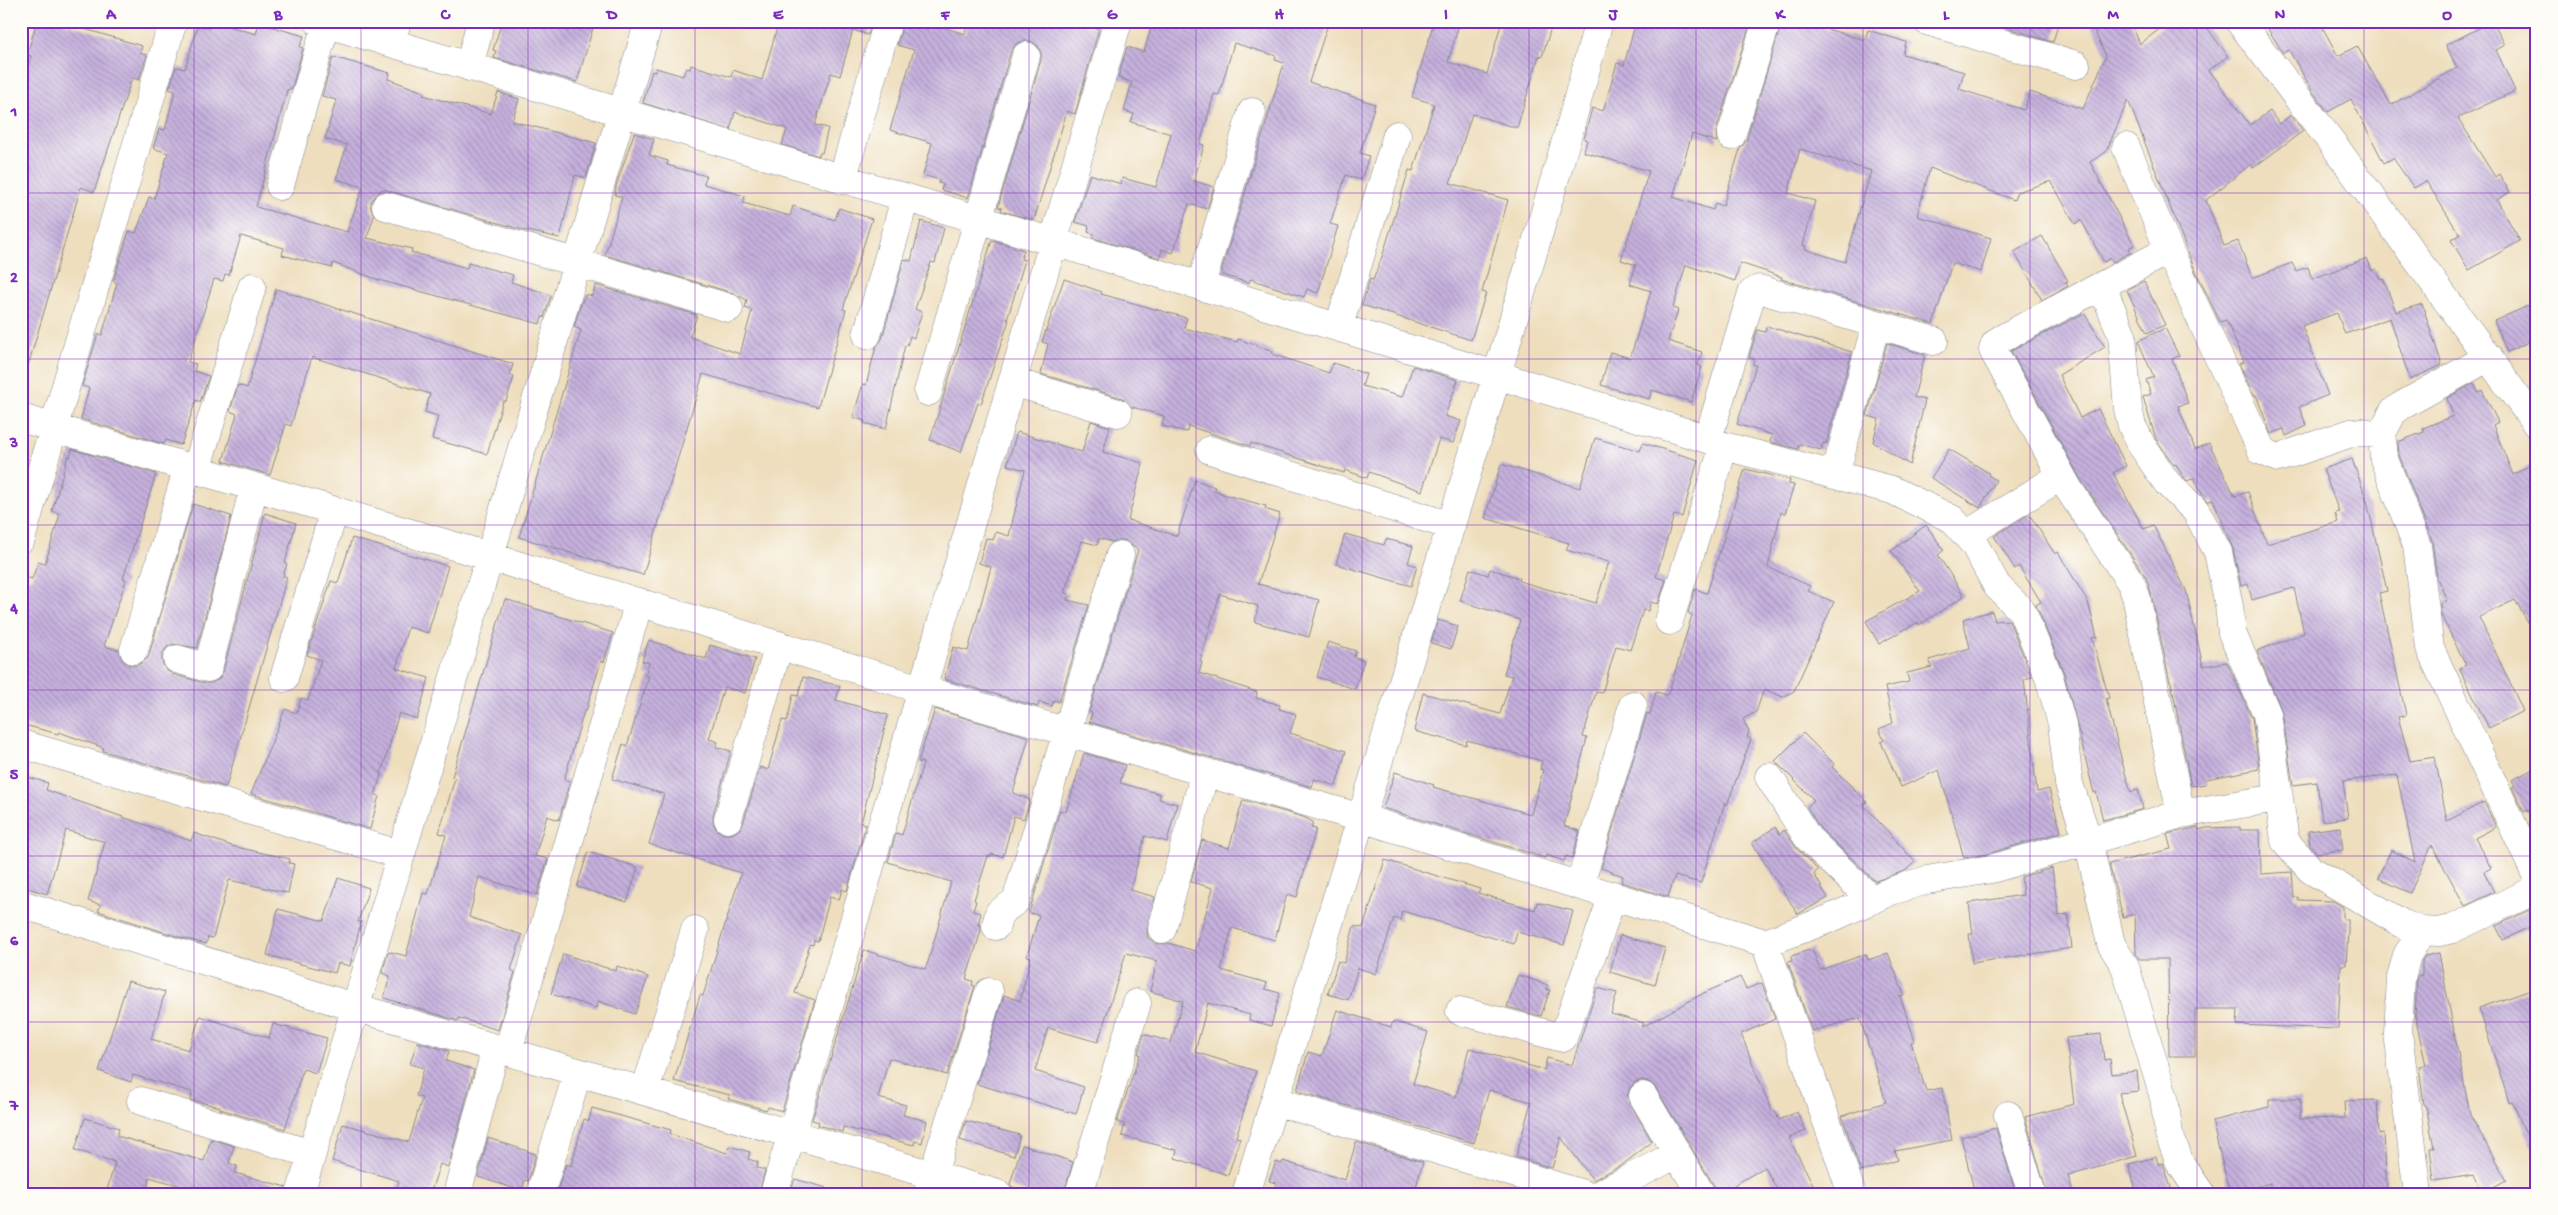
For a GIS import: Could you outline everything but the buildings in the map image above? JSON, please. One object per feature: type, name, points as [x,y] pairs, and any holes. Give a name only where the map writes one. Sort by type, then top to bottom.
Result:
[{"type":"street","points":[[21,539],[173,21]]},
{"type":"street","points":[[469,67],[481,21]]},
{"type":"street","points":[[300,1194],[488,556],[649,21]]},
{"type":"street","points":[[774,1194],[924,690],[1118,21]]},
{"type":"street","points":[[1246,1194],[1497,375],[1599,21]]},
{"type":"street","points":[[1731,136],[1767,21]]},
{"type":"street","points":[[1927,21],[2076,65]]},
{"type":"street","points":[[2239,21],[2336,148],[2537,425]]},
{"type":"street","points":[[280,186],[322,23],[394,32],[469,67],[842,180],[1339,326],[1716,442],[1892,490],[1952,520],[1966,535],[1997,586],[2022,611],[2032,630],[2052,686],[2062,724],[2069,784],[2088,840],[2111,944],[2125,966],[2164,1098],[2169,1134],[2180,1164],[2201,1194]]},
{"type":"street","points":[[842,180],[886,28]]},
{"type":"street","points":[[928,392],[1026,56]]},
{"type":"street","points":[[1201,286],[1252,112]]},
{"type":"street","points":[[1339,326],[1397,135]]},
{"type":"street","points":[[2126,148],[2169,250],[2262,451],[2278,458],[2351,433],[2362,432],[2381,435]]},
{"type":"street","points":[[867,335],[905,198]]},
{"type":"street","points":[[386,206],[729,308]]},
{"type":"street","points":[[2169,250],[2001,339],[1995,344],[1993,350],[2061,476],[2131,583],[2136,596],[2181,814]]},
{"type":"street","points":[[2102,286],[2122,335],[2128,409],[2132,426],[2142,446],[2167,483],[2196,511],[2218,552],[2229,606],[2232,633],[2267,714],[2278,798],[2286,841],[2311,870],[2403,924],[2422,931],[2439,932],[2452,929],[2537,889]]},
{"type":"street","points":[[134,650],[252,287]]},
{"type":"street","points":[[1669,621],[1716,442],[1752,293],[1759,289],[1934,341]]},
{"type":"street","points":[[1835,475],[1876,324]]},
{"type":"street","points":[[2489,357],[2401,406],[2393,412],[2381,435],[2384,459],[2417,546],[2430,649],[2537,877]]},
{"type":"street","points":[[1013,382],[1118,413]]},
{"type":"street","points":[[21,418],[488,556],[924,690],[1361,818],[1580,884],[1765,943],[1829,919],[1891,891],[1927,880],[1991,869],[2181,814],[2278,798]]},
{"type":"street","points":[[1210,450],[1451,526]]},
{"type":"street","points":[[1966,535],[2061,476]]},
{"type":"street","points":[[177,659],[208,668],[254,487]]},
{"type":"street","points":[[284,678],[334,510]]},
{"type":"street","points":[[996,926],[999,913],[1016,901],[1120,555]]},
{"type":"street","points":[[457,1194],[639,602]]},
{"type":"street","points":[[728,820],[779,645]]},
{"type":"street","points":[[1580,884],[1633,705]]},
{"type":"street","points":[[21,744],[400,854]]},
{"type":"street","points":[[1162,929],[1205,772]]},
{"type":"street","points":[[1770,777],[1808,838],[1872,900]]},
{"type":"street","points":[[1460,1011],[1563,1038],[1613,895]]},
{"type":"street","points":[[21,904],[354,1007],[792,1133],[930,1184],[998,1194]]},
{"type":"street","points":[[645,1091],[695,930]]},
{"type":"street","points":[[2418,1194],[2398,1033],[2401,978],[2407,955],[2422,931]]},
{"type":"street","points":[[1765,943],[1852,1194]]},
{"type":"street","points":[[930,1184],[989,992]]},
{"type":"street","points":[[1079,1194],[1137,1003]]},
{"type":"street","points":[[540,1194],[578,1072]]},
{"type":"street","points":[[1643,1096],[1701,1194]]},
{"type":"street","points":[[141,1101],[311,1154]]},
{"type":"street","points":[[1275,1101],[1582,1194]]},
{"type":"street","points":[[2008,1116],[2032,1194]]},
{"type":"street","points":[[1600,1194],[1677,1154]]}]
